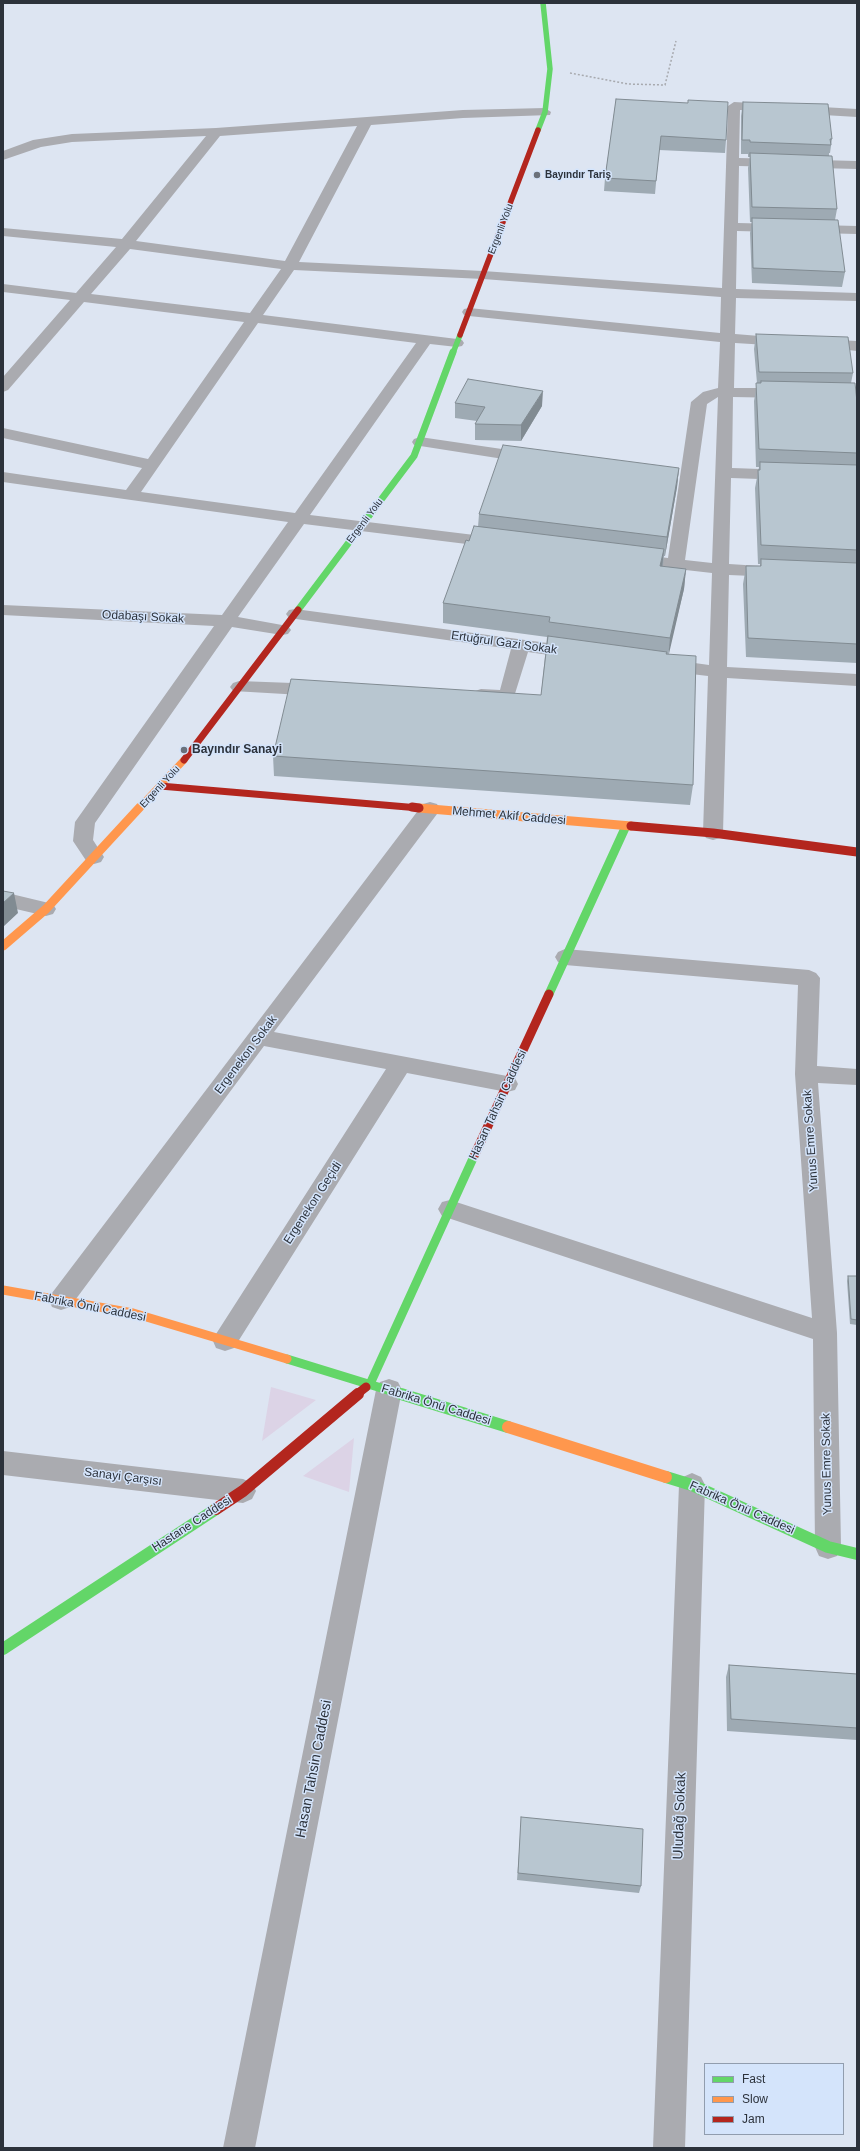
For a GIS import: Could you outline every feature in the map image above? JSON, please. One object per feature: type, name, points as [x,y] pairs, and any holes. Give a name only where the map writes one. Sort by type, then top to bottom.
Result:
[{"type":"street","name":"Ergenli Yolu","points":[[3,946],[46,909],[181,764],[414,456],[545,112],[550,69],[543,3]]},
{"type":"street","points":[[713,833],[734,106],[857,113]]},
{"type":"street","points":[[3,156],[38,143],[72,138],[216,132],[463,114],[545,112]]},
{"type":"street","points":[[130,496],[290,266],[366,121]]},
{"type":"street","points":[[3,387],[126,244],[216,132]]},
{"type":"street","points":[[732,162],[857,165]]},
{"type":"street","points":[[730,227],[857,230]]},
{"type":"street","points":[[3,232],[126,244],[290,266],[483,276],[728,293],[857,297]]},
{"type":"street","points":[[3,288],[80,299],[457,343]]},
{"type":"street","points":[[469,312],[727,338],[857,346]]},
{"type":"street","points":[[94,857],[83,841],[85,822],[298,518],[426,339]]},
{"type":"street","points":[[676,564],[681,481],[699,402],[708,395],[725,392],[803,394]]},
{"type":"street","points":[[3,433],[152,465]]},
{"type":"street","points":[[420,442],[546,461]]},
{"type":"street","points":[[723,473],[802,475]]},
{"type":"street","points":[[3,477],[130,496],[361,527],[518,545]]},
{"type":"street","points":[[621,557],[720,569],[789,572]]},
{"type":"street","points":[[3,628],[6,606]]},
{"type":"street","name":"Odabaşı Sokak","points":[[6,606],[227,621],[282,630]]},
{"type":"street","name":"Ertuğrul Gazi Sokak","points":[[294,614],[592,655]]},
{"type":"street","points":[[468,695],[507,696],[521,645]]},
{"type":"street","points":[[647,662],[718,672],[857,680]]},
{"type":"street","points":[[239,687],[334,690]]},
{"type":"street","name":"Mehmet Akif Caddesi","points":[[160,786],[713,833],[857,852]]},
{"type":"street","name":"Ergenekon Sokak","points":[[61,1300],[430,809]]},
{"type":"street","name":"Hasan Tahsin Caddesi","points":[[239,2148],[379,1387],[450,1209],[626,826]]},
{"type":"street","points":[[3,899],[46,909]]},
{"type":"street","name":"Yunus Emre Sokak","points":[[565,957],[809,978],[806,1074],[825,1333],[828,1547]]},
{"type":"street","points":[[258,1038],[507,1084]]},
{"type":"street","name":"Ergenekon Geçidi","points":[[225,1341],[401,1064]]},
{"type":"street","points":[[806,1074],[857,1078]]},
{"type":"street","points":[[450,1209],[825,1333]]},
{"type":"street","name":"Fabrika Önü Caddesi","points":[[3,1290],[133,1313],[379,1387],[692,1485],[828,1547],[857,1554]]},
{"type":"street","name":"Hastane Caddesi","points":[[3,1648],[243,1491],[379,1387]]},
{"type":"street","name":"Sanayi Çarşısı","points":[[3,1463],[243,1491]]},
{"type":"street","name":"Uludağ Sokak","points":[[669,2148],[692,1485]]},
{"type":"path","points":[[550,69],[628,84],[665,85],[676,41]]},
{"type":"shaded area","points":[[271,1387],[316,1400],[262,1441]]},
{"type":"shaded area","points":[[354,1438],[349,1492],[303,1476]]},
{"type":"building","points":[[616,99],[688,103],[688,100],[728,102],[726,140],[661,136],[656,181],[605,178]]},
{"type":"building","points":[[743,102],[828,104],[832,139],[830,139],[831,145],[750,142],[750,140],[742,140]]},
{"type":"building","points":[[750,153],[832,156],[837,209],[752,207]]},
{"type":"building","points":[[752,218],[838,220],[845,272],[753,268]]},
{"type":"building","points":[[756,334],[848,337],[853,373],[759,372]]},
{"type":"building","points":[[468,379],[543,391],[521,425],[475,424],[485,407],[455,403]]},
{"type":"building","points":[[761,381],[855,383],[857,402],[857,453],[759,449],[756,383],[761,383]]},
{"type":"building","points":[[503,445],[679,468],[667,537],[479,514]]},
{"type":"building","points":[[760,462],[857,465],[857,550],[761,545],[758,470],[760,470]]},
{"type":"building","points":[[474,526],[664,549],[660,566],[686,569],[670,638],[549,622],[550,617],[443,603],[466,540],[469,541]]},
{"type":"building","points":[[761,559],[857,563],[857,644],[748,638],[746,566],[761,566]]},
{"type":"building","points":[[548,636],[667,652],[666,654],[696,656],[693,785],[273,756],[291,679],[541,695]]},
{"type":"building","points":[[3,891],[14,893],[3,903]]},
{"type":"building","points":[[848,1276],[857,1276],[857,1320],[851,1319]]},
{"type":"building","points":[[729,1665],[857,1674],[857,1728],[731,1719]]},
{"type":"building","points":[[521,1817],[643,1829],[641,1886],[518,1873]]},
{"type":"traffic: fast","points":[[538,130],[545,112],[550,69],[543,3]]},
{"type":"traffic: fast","points":[[298,610],[414,456],[460,335]]},
{"type":"traffic: fast","points":[[549,994],[626,826]]},
{"type":"traffic: fast","points":[[366,1387],[370,1384],[475,1154]]},
{"type":"traffic: fast","points":[[287,1359],[508,1427]]},
{"type":"traffic: fast","points":[[666,1477],[692,1485],[828,1547],[857,1554]]},
{"type":"traffic: fast","points":[[3,1649],[216,1509]]},
{"type":"traffic: slow","points":[[3,946],[46,909],[184,760]]},
{"type":"traffic: slow","points":[[419,808],[631,826]]},
{"type":"traffic: slow","points":[[3,1290],[133,1313],[287,1359]]},
{"type":"traffic: slow","points":[[508,1427],[666,1477]]},
{"type":"traffic: jam","points":[[460,335],[538,130]]},
{"type":"traffic: jam","points":[[184,760],[298,610]]},
{"type":"traffic: jam","points":[[160,786],[419,808]]},
{"type":"traffic: jam","points":[[631,826],[713,833],[857,852]]},
{"type":"traffic: jam","points":[[475,1154],[549,994]]},
{"type":"traffic: jam","points":[[216,1509],[243,1491],[366,1387]]},
{"type":"place","name":"Bayındır Tariş","points":[[537,175]]},
{"type":"place","name":"Bayındır Sanayi","points":[[184,750]]}]
